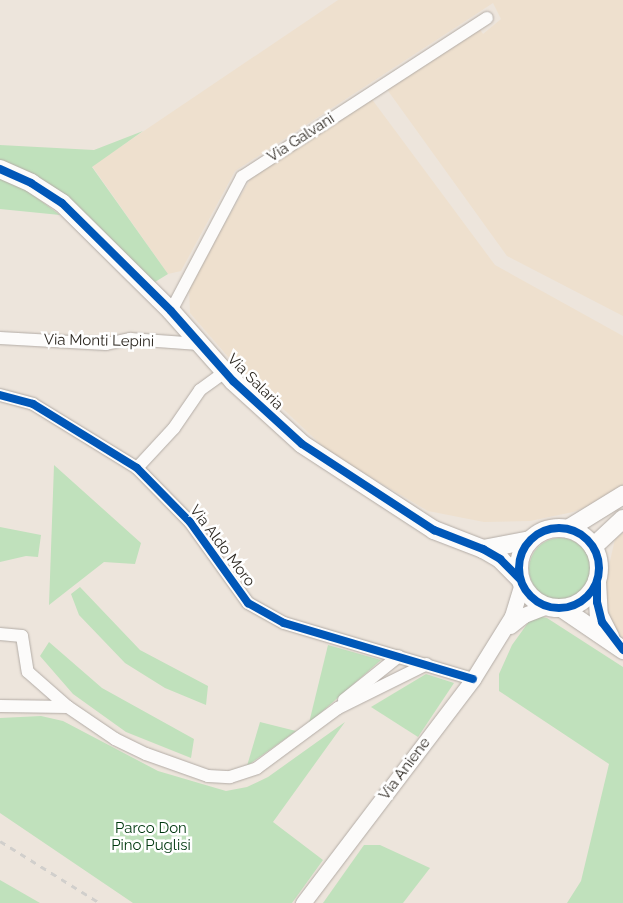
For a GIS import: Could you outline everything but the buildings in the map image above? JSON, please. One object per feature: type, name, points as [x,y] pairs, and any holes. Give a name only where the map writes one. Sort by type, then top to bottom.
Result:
[{"type":"main road","name":"Via Salaria","points":[[0,169],[31,183],[62,203],[171,311],[198,344],[271,418],[335,469],[434,530],[483,549],[511,568],[521,581],[527,594],[545,607]]},
{"type":"main road","points":[[521,581],[522,551],[530,540],[541,532],[568,529],[623,495]]},
{"type":"main road","points":[[593,548],[623,519]]},
{"type":"main road","points":[[568,529],[587,539],[593,548],[599,569],[597,581],[599,615],[621,648]]},
{"type":"main road","points":[[483,549],[530,540]]},
{"type":"main road","points":[[563,609],[584,600],[597,581]]},
{"type":"main road","points":[[545,607],[563,609],[621,648]]},
{"type":"street","name":"Via Galvani","points":[[171,311],[242,177],[487,18]]},
{"type":"street","name":"Via Monti Lepini","points":[[0,338],[106,344],[130,339],[198,344]]},
{"type":"street","points":[[137,468],[174,428],[200,390],[225,372]]},
{"type":"street","name":"Via Aldo Moro","points":[[0,394],[33,404],[137,468],[190,522],[248,603],[284,623],[473,679]]},
{"type":"street","name":"Via Aniene","points":[[303,903],[473,679],[504,632],[516,608],[521,581]]},
{"type":"street","name":"Via Aniene","points":[[504,632],[524,614],[545,607]]},
{"type":"street","points":[[0,634],[22,636],[28,672],[68,707],[114,739],[146,754],[208,776],[230,777],[257,768],[338,708],[426,664]]},
{"type":"street","points":[[338,708],[347,696],[399,656]]},
{"type":"street","points":[[0,706],[68,707]]},
{"type":"shaded area","points":[[338,0],[623,0],[623,316],[507,256],[386,88],[479,28],[483,34],[501,19],[493,3],[235,171],[181,271],[168,274],[92,166]]},
{"type":"shaded area","points":[[371,98],[495,265],[623,336],[623,485],[604,500],[573,512],[530,521],[484,522],[428,511],[330,453],[230,359],[190,313],[189,285],[251,178]]},
{"type":"shaded area","points":[[623,533],[623,638],[613,628],[603,609],[603,593],[615,539]]},
{"type":"green space","points":[[143,131],[92,167],[168,274],[155,282],[0,165],[0,145],[94,150]]},
{"type":"green space","points":[[0,175],[13,180],[60,215],[0,209]]},
{"type":"green space","points":[[54,465],[141,543],[135,564],[104,562],[49,605]]},
{"type":"green space","points":[[0,527],[41,535],[38,557],[26,556],[0,562]]},
{"type":"green space","points":[[560,538],[577,543],[582,547],[586,552],[591,569],[586,586],[582,591],[577,595],[560,600],[543,595],[538,591],[534,586],[529,569],[534,552],[538,547],[543,543]]},
{"type":"green space","points":[[80,587],[140,650],[208,686],[206,705],[165,688],[125,663],[79,615],[71,594]]},
{"type":"green space","points":[[538,616],[547,618],[623,667],[623,903],[567,903],[581,881],[609,764],[499,691],[499,674],[512,645],[530,620]]},
{"type":"green space","points":[[49,642],[102,688],[194,739],[191,758],[126,732],[73,694],[40,656]]},
{"type":"green space","points":[[328,645],[381,660],[309,723]]},
{"type":"green space","points":[[426,674],[454,683],[418,737],[371,707]]},
{"type":"green space","name":"Parco Don Pino Puglisi","points":[[41,716],[63,721],[158,771],[226,791],[247,787],[268,777],[345,722],[273,822],[323,860],[292,903],[133,903],[0,813],[0,718]]},
{"type":"green space","points":[[260,722],[296,731],[247,766]]},
{"type":"green space","points":[[364,845],[380,845],[430,868],[403,903],[323,903]]},
{"type":"green space","points":[[0,880],[40,903],[0,903]]},
{"type":"railway","points":[[0,841],[100,903]]},
{"type":"cycle path","points":[[0,169],[31,183],[62,203],[171,311],[233,381],[302,444],[434,530],[483,549],[500,559],[520,579]]},
{"type":"cycle path","points":[[0,395],[33,404],[137,468],[190,522],[248,603],[284,623],[473,679]]},
{"type":"cycle path","points":[[559,528],[574,531],[587,540],[596,553],[599,568],[596,583],[587,596],[574,605],[559,608],[544,605],[531,596],[522,583],[519,568],[522,553],[531,540],[544,531],[559,528]]},
{"type":"cycle path","points":[[597,583],[597,602],[602,622],[623,650]]}]
